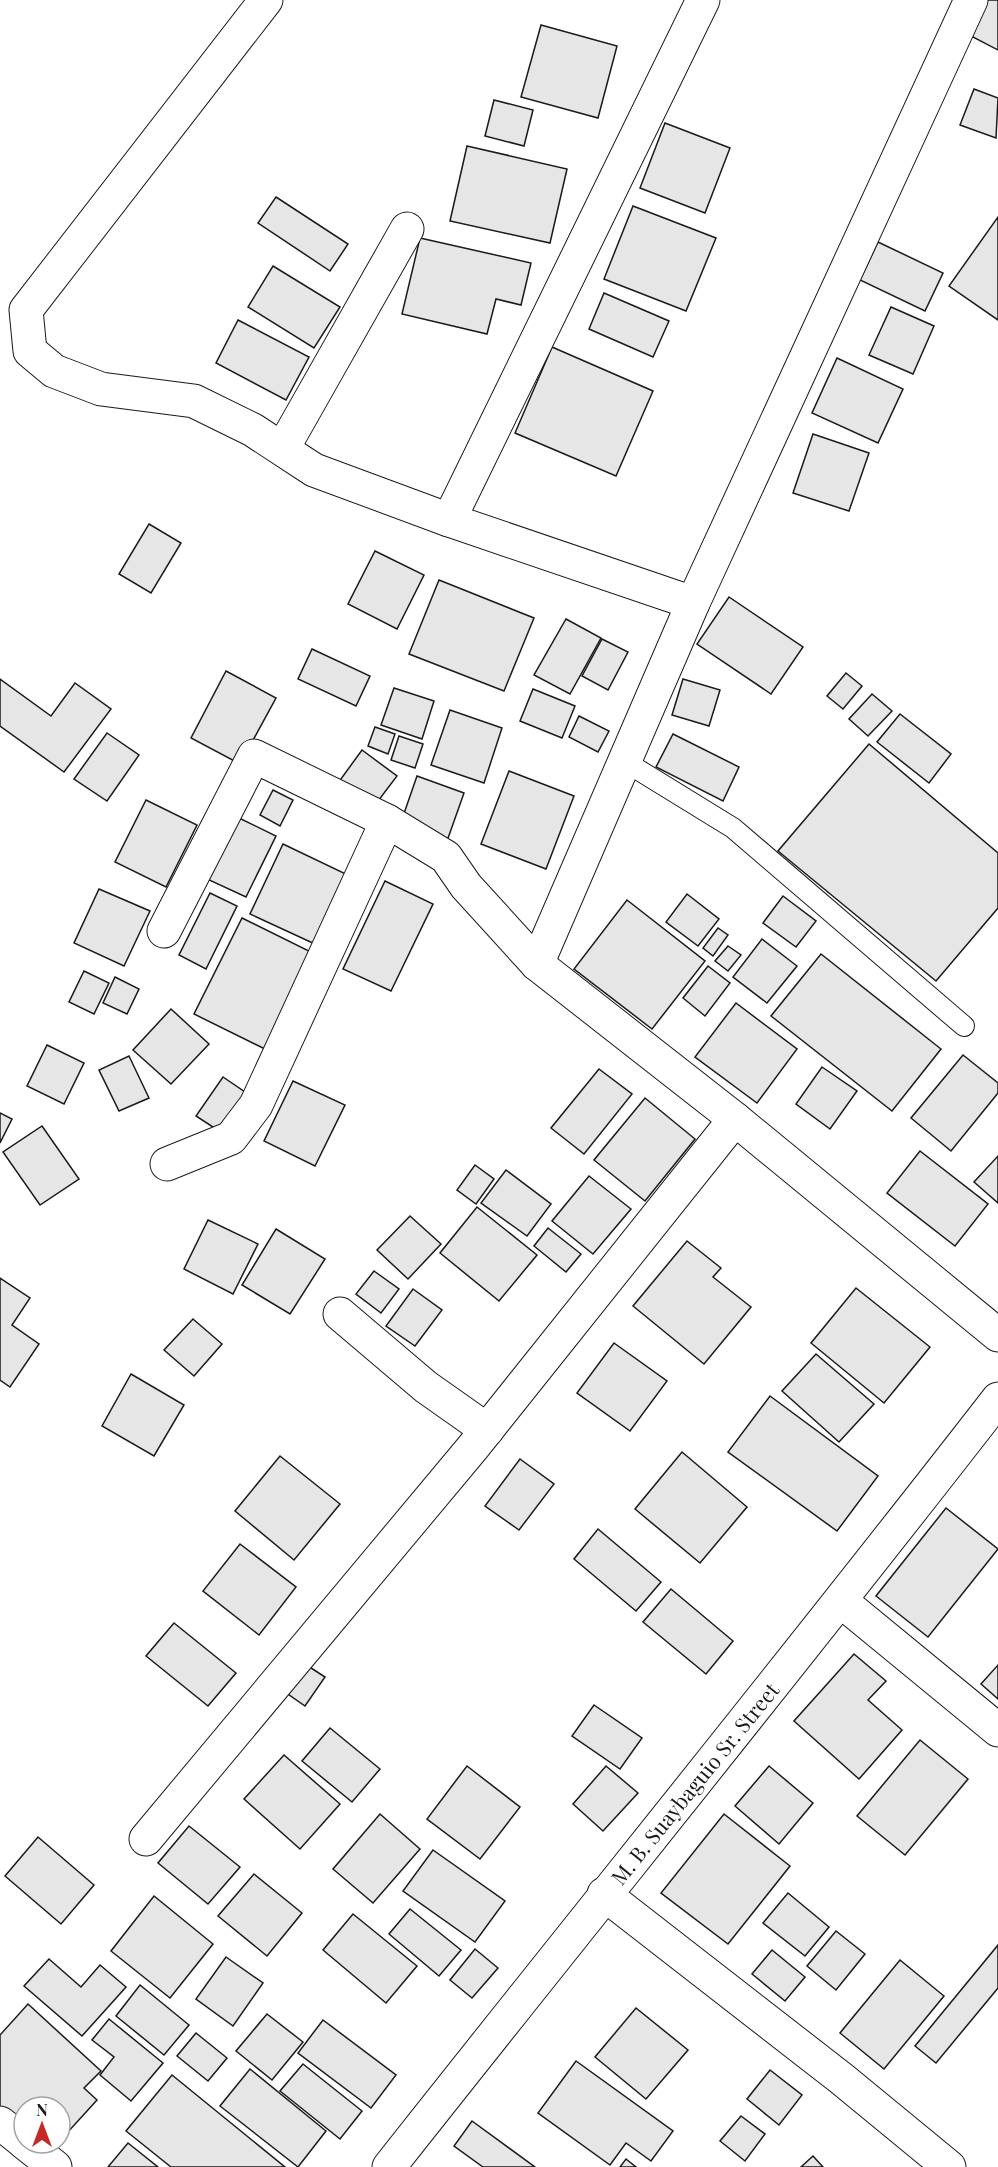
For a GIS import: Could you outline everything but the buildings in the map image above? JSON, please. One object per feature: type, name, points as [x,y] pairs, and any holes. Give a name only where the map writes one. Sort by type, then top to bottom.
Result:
[{"type":"street","points":[[266,0],[26,310],[30,351],[54,371],[101,389],[194,401],[253,430],[314,470],[449,520],[693,603]]},
{"type":"street","points":[[449,520],[703,0]]},
{"type":"street","points":[[537,964],[693,603],[971,0]]},
{"type":"street","points":[[283,448],[407,229]]},
{"type":"street","points":[[164,931],[254,756],[387,821],[446,857],[466,886],[537,964],[735,1119],[998,1335]]},
{"type":"street","points":[[167,1164],[231,1138],[256,1105],[387,821]]},
{"type":"street","points":[[146,1839],[487,1430],[735,1119]]},
{"type":"street","points":[[340,1314],[426,1387],[487,1430]]},
{"type":"street","name":"M. B. Suaybaguio Sr. Street","points":[[389,2167],[604,1894],[841,1601],[998,1399]]},
{"type":"street","points":[[841,1601],[998,1730]]},
{"type":"street","points":[[604,1894],[842,2079],[949,2167]]},
{"type":"street","points":[[0,2123],[12,2133]]},
{"type":"street","points":[[40,2155],[55,2167]]},
{"type":"lane","points":[[624,761],[733,828],[964,1026]]}]
